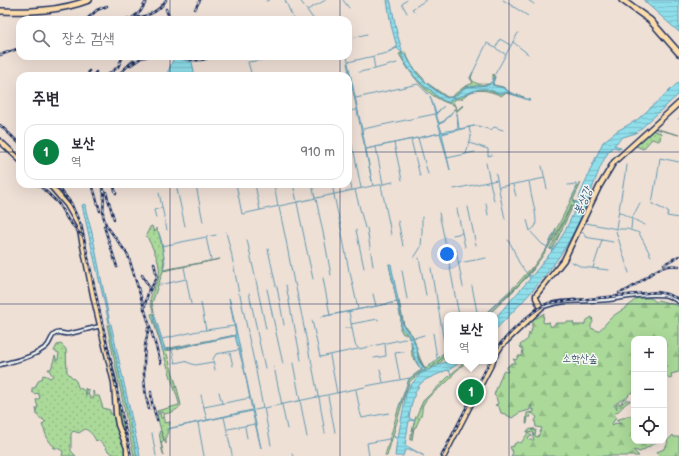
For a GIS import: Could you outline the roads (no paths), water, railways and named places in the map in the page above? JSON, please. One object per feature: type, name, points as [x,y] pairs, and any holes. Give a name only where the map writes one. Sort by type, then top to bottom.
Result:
[{"type":"highway","points":[[0,11],[30,12],[52,10],[89,0]]},
{"type":"highway","points":[[622,0],[650,20],[679,53]]},
{"type":"main road","points":[[498,351],[501,346],[541,308],[536,295],[564,260],[599,187],[612,164],[679,103]]},
{"type":"main road","points":[[0,141],[16,156]]},
{"type":"main road","points":[[52,188],[67,205],[79,226],[93,297],[115,387],[118,426],[127,450],[127,456]]},
{"type":"main road","points":[[444,456],[491,364]]},
{"type":"street","points":[[541,308],[550,304],[657,295],[667,296],[679,302]]},
{"type":"street","points":[[0,365],[19,361],[35,353],[47,346],[52,336],[56,333],[67,334],[101,326]]},
{"type":"water","points":[[387,0],[390,0],[391,3],[402,53],[397,48],[388,52],[397,47],[391,25]]},
{"type":"water","points":[[644,0],[679,0],[679,32],[645,2]]},
{"type":"water","points":[[402,53],[408,59],[417,74],[431,87],[447,98],[454,97],[466,87],[489,85],[495,77],[492,85],[503,88],[511,93],[530,100],[506,92],[499,93],[483,89],[476,90],[450,100],[451,102],[446,102],[418,81],[402,57]]},
{"type":"water","points":[[173,60],[184,60],[192,62],[194,72],[168,72]]},
{"type":"water","points":[[352,82],[366,149],[373,186],[352,87]]},
{"type":"water","name":"봉상강","points":[[679,82],[679,94],[636,133],[623,137],[614,145],[620,147],[621,149],[613,147],[605,158],[580,220],[569,241],[535,288],[498,327],[498,315],[530,279],[528,275],[532,276],[552,251],[549,248],[553,250],[564,233],[576,208],[573,201],[576,205],[603,142],[617,131],[637,120]]},
{"type":"water","points":[[430,96],[436,113],[444,106],[436,114],[439,123],[444,121],[453,111],[444,122],[439,124],[442,132],[458,129],[457,113],[459,129],[474,126],[442,134],[450,170]]},
{"type":"water","points":[[86,204],[85,207],[92,233],[110,323],[82,205]]},
{"type":"water","points":[[389,264],[391,264],[403,325],[412,336],[417,350],[418,360],[425,370],[422,371],[416,362],[410,338],[401,328],[401,318]]},
{"type":"water","points":[[229,298],[230,301],[261,448],[252,411],[167,429],[252,410],[245,373],[235,336],[163,351],[154,318],[154,313],[165,350],[236,335]]},
{"type":"water","points":[[111,324],[140,456],[137,456],[109,325]]},
{"type":"water","points":[[444,362],[444,364],[458,364],[449,370],[451,374],[448,370],[425,380],[418,387],[416,392],[409,418],[415,421],[409,421],[405,445],[424,456],[413,450],[405,450],[403,456],[395,456],[397,439],[393,436],[398,438],[406,394],[410,386],[420,374]]},
{"type":"waterway","points":[[285,0],[292,16]]},
{"type":"waterway","points":[[300,0],[311,16]]},
{"type":"waterway","points":[[307,10],[326,0]]},
{"type":"waterway","points":[[343,0],[349,8]]},
{"type":"waterway","points":[[407,0],[402,4],[407,13]]},
{"type":"waterway","points":[[415,12],[412,9],[426,0]]},
{"type":"waterway","points":[[503,0],[528,16]]},
{"type":"waterway","points":[[528,0],[534,4]]},
{"type":"waterway","points":[[495,74],[518,33]]},
{"type":"waterway","points":[[352,38],[367,34]]},
{"type":"waterway","points":[[496,47],[500,39],[510,45]]},
{"type":"waterway","points":[[513,42],[528,54]]},
{"type":"waterway","points":[[482,53],[487,43],[505,54]]},
{"type":"waterway","points":[[348,62],[387,53]]},
{"type":"waterway","points":[[470,78],[482,54]]},
{"type":"waterway","points":[[359,72],[375,69],[373,57]]},
{"type":"waterway","points":[[249,62],[261,60]]},
{"type":"waterway","points":[[248,62],[251,72]]},
{"type":"waterway","points":[[375,69],[397,63]]},
{"type":"waterway","points":[[356,98],[418,84],[428,94]]},
{"type":"waterway","points":[[352,110],[356,110]]},
{"type":"waterway","points":[[363,129],[435,114]]},
{"type":"waterway","points":[[474,126],[491,130]]},
{"type":"waterway","points":[[447,158],[466,154],[471,137],[469,127]]},
{"type":"waterway","points":[[491,130],[494,127],[503,130]]},
{"type":"waterway","points":[[418,138],[428,174]]},
{"type":"waterway","points":[[411,140],[420,176]]},
{"type":"waterway","points":[[394,143],[402,180]]},
{"type":"waterway","points":[[469,143],[488,149],[488,156],[492,155]]},
{"type":"waterway","points":[[352,146],[353,151]]},
{"type":"waterway","points":[[376,147],[383,184]]},
{"type":"waterway","points":[[354,152],[361,188]]},
{"type":"waterway","points":[[465,154],[475,152]]},
{"type":"waterway","points":[[657,179],[660,158],[679,162]]},
{"type":"waterway","points":[[486,163],[494,201]]},
{"type":"waterway","points":[[626,173],[627,165]]},
{"type":"waterway","points":[[542,166],[547,189]]},
{"type":"waterway","points":[[496,174],[501,200]]},
{"type":"waterway","points":[[616,228],[625,174]]},
{"type":"waterway","points":[[530,181],[545,178]]},
{"type":"waterway","points":[[454,189],[497,180]]},
{"type":"waterway","points":[[656,180],[652,204],[665,210]]},
{"type":"waterway","points":[[499,187],[529,181],[531,193]]},
{"type":"waterway","points":[[374,186],[393,182]]},
{"type":"waterway","name":"봉상강","points":[[568,185],[576,184],[576,189],[571,199]]},
{"type":"waterway","points":[[381,185],[389,223]]},
{"type":"waterway","points":[[513,185],[516,196]]},
{"type":"waterway","points":[[237,188],[242,214],[372,186]]},
{"type":"waterway","points":[[197,188],[203,222]]},
{"type":"waterway","points":[[256,188],[260,210]]},
{"type":"waterway","points":[[275,188],[278,206]]},
{"type":"waterway","points":[[294,188],[297,202]]},
{"type":"waterway","points":[[313,188],[315,198]]},
{"type":"waterway","points":[[333,188],[334,194]]},
{"type":"waterway","points":[[177,189],[185,226]]},
{"type":"waterway","points":[[355,190],[365,228]]},
{"type":"waterway","points":[[159,193],[167,230]]},
{"type":"waterway","points":[[527,220],[530,231],[536,224],[531,194]]},
{"type":"waterway","points":[[334,195],[342,233]]},
{"type":"waterway","points":[[316,199],[324,237]]},
{"type":"waterway","points":[[501,200],[505,219]]},
{"type":"waterway","points":[[297,203],[305,241]]},
{"type":"waterway","points":[[486,203],[488,215]]},
{"type":"waterway","points":[[631,229],[632,218],[640,203]]},
{"type":"waterway","points":[[279,207],[287,245]]},
{"type":"waterway","points":[[468,207],[476,245]]},
{"type":"waterway","points":[[156,218],[154,210],[162,208]]},
{"type":"waterway","points":[[457,209],[465,247]]},
{"type":"waterway","points":[[665,210],[668,212],[667,216],[679,218]]},
{"type":"waterway","points":[[619,212],[645,225]]},
{"type":"waterway","points":[[439,213],[447,251]]},
{"type":"waterway","points":[[414,258],[421,247],[422,217]]},
{"type":"waterway","points":[[398,221],[403,246]]},
{"type":"waterway","points":[[389,223],[391,235]]},
{"type":"waterway","points":[[586,223],[617,229],[627,229],[636,232]]},
{"type":"waterway","points":[[367,228],[373,266]]},
{"type":"waterway","points":[[356,230],[364,268]]},
{"type":"waterway","points":[[530,231],[542,244],[547,247],[555,231]]},
{"type":"waterway","points":[[616,231],[629,273]]},
{"type":"waterway","points":[[226,232],[232,256]]},
{"type":"waterway","points":[[581,232],[585,234],[585,237],[613,242]]},
{"type":"waterway","points":[[637,232],[639,233],[651,256]]},
{"type":"waterway","points":[[159,233],[165,262],[163,270]]},
{"type":"waterway","points":[[453,235],[462,233]]},
{"type":"waterway","points":[[342,234],[349,271]]},
{"type":"waterway","points":[[162,246],[216,235]]},
{"type":"waterway","points":[[206,237],[211,260]]},
{"type":"waterway","points":[[324,237],[331,275]]},
{"type":"waterway","points":[[247,240],[250,253]]},
{"type":"waterway","points":[[508,240],[523,268]]},
{"type":"waterway","points":[[593,268],[602,240]]},
{"type":"waterway","points":[[305,242],[313,279]]},
{"type":"waterway","points":[[287,246],[294,283]]},
{"type":"waterway","points":[[268,249],[276,286]]},
{"type":"waterway","points":[[456,250],[463,287]]},
{"type":"waterway","points":[[447,252],[454,289]]},
{"type":"waterway","points":[[250,253],[258,290]]},
{"type":"waterway","points":[[232,257],[239,294]]},
{"type":"waterway","points":[[419,258],[426,295]]},
{"type":"waterway","points":[[459,263],[486,258]]},
{"type":"waterway","points":[[572,262],[582,267],[609,270]]},
{"type":"waterway","points":[[184,267],[191,304]]},
{"type":"waterway","points":[[431,268],[435,293]]},
{"type":"waterway","points":[[523,269],[527,273]]},
{"type":"waterway","points":[[402,270],[407,299]]},
{"type":"waterway","points":[[350,272],[358,309]]},
{"type":"waterway","points":[[323,278],[330,315]]},
{"type":"waterway","points":[[160,285],[186,279]]},
{"type":"waterway","points":[[295,283],[303,321]]},
{"type":"waterway","points":[[286,285],[293,323]]},
{"type":"waterway","points":[[472,286],[477,312]]},
{"type":"waterway","points":[[277,287],[284,325]]},
{"type":"waterway","points":[[267,289],[275,327]]},
{"type":"waterway","points":[[454,290],[458,312]]},
{"type":"waterway","points":[[258,291],[266,329]]},
{"type":"waterway","points":[[249,293],[257,330]]},
{"type":"waterway","points":[[373,294],[376,306]]},
{"type":"waterway","points":[[436,294],[442,330]]},
{"type":"waterway","points":[[240,295],[248,332]]},
{"type":"waterway","points":[[487,312],[505,295]]},
{"type":"waterway","points":[[201,303],[206,330]]},
{"type":"waterway","points":[[349,312],[355,344],[358,348]]},
{"type":"waterway","points":[[312,320],[320,357],[358,349]]},
{"type":"waterway","points":[[351,324],[378,320]]},
{"type":"waterway","points":[[303,322],[310,358]]},
{"type":"waterway","points":[[294,324],[301,360]]},
{"type":"waterway","points":[[162,339],[198,331],[234,326]]},
{"type":"waterway","points":[[275,328],[283,364]]},
{"type":"waterway","points":[[345,328],[352,328]]},
{"type":"waterway","points":[[442,331],[444,340]]},
{"type":"waterway","points":[[257,332],[265,368]]},
{"type":"waterway","points":[[433,333],[437,358]]},
{"type":"waterway","points":[[248,334],[256,370]]},
{"type":"waterway","points":[[414,338],[424,335]]},
{"type":"waterway","points":[[359,349],[409,338]]},
{"type":"waterway","points":[[374,358],[386,356],[385,343]]},
{"type":"waterway","points":[[172,350],[175,363],[184,361],[195,365],[213,362]]},
{"type":"waterway","points":[[215,370],[213,359],[216,354],[239,350]]},
{"type":"waterway","points":[[400,379],[395,353],[404,352]]},
{"type":"waterway","points":[[230,353],[233,366]]},
{"type":"waterway","points":[[427,368],[444,353]]},
{"type":"waterway","points":[[330,356],[337,393]]},
{"type":"waterway","points":[[311,359],[318,396]]},
{"type":"waterway","points":[[293,363],[307,437]]},
{"type":"waterway","points":[[274,367],[287,429]]},
{"type":"waterway","points":[[380,369],[383,382]]},
{"type":"waterway","points":[[256,371],[263,408]]},
{"type":"waterway","points":[[398,409],[409,379],[422,371]]},
{"type":"waterway","points":[[366,386],[410,378]]},
{"type":"waterway","points":[[255,410],[365,387]]},
{"type":"waterway","points":[[356,390],[360,411]]},
{"type":"waterway","points":[[219,392],[222,403]]},
{"type":"waterway","points":[[201,395],[207,420]]},
{"type":"waterway","points":[[328,396],[335,432]]},
{"type":"waterway","points":[[319,397],[325,433]]},
{"type":"waterway","points":[[204,407],[250,398]]},
{"type":"waterway","points":[[264,408],[271,445]]},
{"type":"waterway","points":[[360,412],[362,418],[389,413]]},
{"type":"waterway","points":[[224,417],[232,454]]},
{"type":"waterway","points":[[198,423],[204,456]]},
{"type":"waterway","points":[[228,429],[255,424]]},
{"type":"waterway","points":[[245,427],[247,438]]},
{"type":"waterway","points":[[152,433],[156,456]]},
{"type":"waterway","points":[[369,456],[367,443],[389,439],[391,435]]},
{"type":"railway","points":[[135,16],[140,12],[147,0]]},
{"type":"railway","points":[[144,16],[157,10],[166,0]]},
{"type":"railway","points":[[195,9],[200,0]]},
{"type":"railway","points":[[90,16],[97,10],[107,6]]},
{"type":"railway","points":[[166,9],[169,16]]},
{"type":"railway","points":[[0,55],[16,49]]},
{"type":"railway","points":[[111,72],[118,67],[121,60]]},
{"type":"railway","points":[[121,72],[134,60]]},
{"type":"railway","points":[[131,65],[138,60]]},
{"type":"railway","points":[[0,125],[16,140]]},
{"type":"railway","points":[[42,188],[58,203],[68,220],[82,236]]},
{"type":"railway","points":[[59,188],[71,203],[81,226],[131,456]]},
{"type":"railway","points":[[93,188],[100,211]]},
{"type":"railway","points":[[102,188],[104,193],[103,215],[106,225],[128,255],[161,363]]},
{"type":"railway","points":[[114,188],[116,193]]},
{"type":"railway","points":[[106,192],[114,219]]},
{"type":"railway","points":[[104,226],[117,267]]},
{"type":"railway","points":[[664,264],[679,256]]},
{"type":"railway","points":[[148,294],[157,277],[154,263]]},
{"type":"railway","points":[[619,293],[634,286],[662,267],[679,266]]},
{"type":"railway","points":[[142,275],[149,289],[144,309]]},
{"type":"railway","points":[[498,348],[527,317],[549,303],[657,292],[679,299]]},
{"type":"railway","points":[[148,328],[145,346],[144,370],[149,409]]},
{"type":"railway","points":[[442,456],[488,364]]},
{"type":"railway","points":[[151,392],[152,403],[157,420]]},
{"type":"place","name":"보산","points":[[471,392]]},
{"type":"park label","name":"소학산숲","points":[[580,358]]}]
